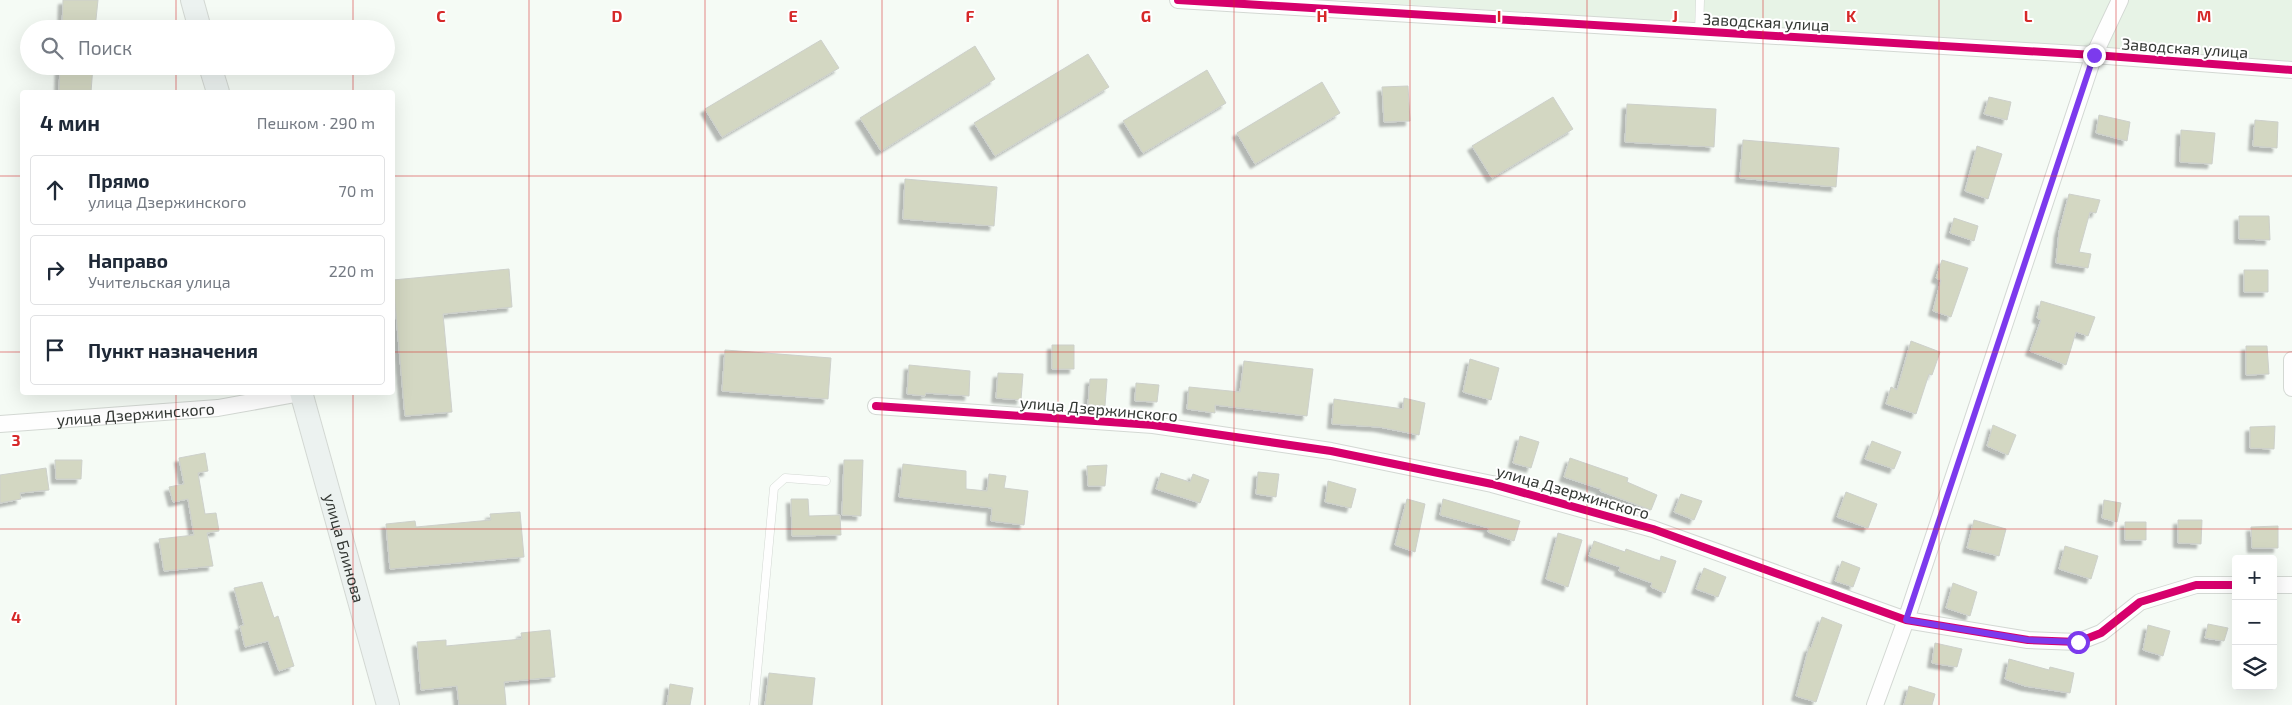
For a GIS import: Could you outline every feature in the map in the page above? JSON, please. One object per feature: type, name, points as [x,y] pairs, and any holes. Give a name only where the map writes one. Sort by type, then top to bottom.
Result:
[{"type":"main road","points":[[192,0],[198,20]]},
{"type":"main road","points":[[213,75],[217,90]]},
{"type":"main road","name":"улица Блинова","points":[[302,395],[388,705]]},
{"type":"street","name":"Заводская улица","points":[[1178,0],[1327,4],[1699,32],[2094,55],[2292,70]]},
{"type":"street","points":[[1875,705],[1906,620],[2094,55],[2120,0]]},
{"type":"street","points":[[2292,360],[2292,388]]},
{"type":"street","name":"улица Дзержинского","points":[[0,424],[218,408],[290,395]]},
{"type":"street","name":"улица Дзержинского","points":[[876,406],[1153,425],[1331,451],[1492,484],[1652,529],[1906,620],[2028,640],[2078,642],[2101,633],[2140,602],[2196,585],[2232,585]]},
{"type":"street","points":[[2277,585],[2292,585]]},
{"type":"lane","points":[[1699,32],[1700,0]]},
{"type":"lane","points":[[754,705],[774,488],[785,478],[826,480]]},
{"type":"shaded area","points":[[1339,0],[2292,0],[2292,62]]},
{"type":"building","points":[[63,0],[98,0],[96,20],[62,20]]},
{"type":"building","points":[[821,40],[839,68],[722,137],[705,109]]},
{"type":"building","points":[[975,46],[995,79],[881,151],[860,118]]},
{"type":"building","points":[[1088,54],[1109,87],[995,156],[974,123]]},
{"type":"building","points":[[1207,70],[1226,103],[1143,153],[1123,121]]},
{"type":"building","points":[[60,75],[92,75],[91,90],[59,90]]},
{"type":"building","points":[[1322,82],[1340,113],[1255,164],[1237,133]]},
{"type":"building","points":[[1408,86],[1410,121],[1384,122],[1382,87]]},
{"type":"building","points":[[1553,97],[1573,129],[1492,178],[1472,146]]},
{"type":"building","points":[[1989,97],[2011,102],[2007,120],[1984,114]]},
{"type":"building","points":[[1627,104],[1716,109],[1714,147],[1625,142]]},
{"type":"building","points":[[2099,115],[2130,122],[2127,141],[2096,133]]},
{"type":"building","points":[[2255,120],[2278,122],[2277,148],[2253,146]]},
{"type":"building","points":[[2181,130],[2215,133],[2212,164],[2180,162]]},
{"type":"building","points":[[1743,140],[1839,148],[1836,187],[1740,178]]},
{"type":"building","points":[[1977,146],[2002,154],[1988,199],[1965,191]]},
{"type":"building","points":[[905,179],[997,187],[994,226],[903,219]]},
{"type":"building","points":[[2069,194],[2100,200],[2096,213],[2090,212],[2079,252],[2091,254],[2088,268],[2056,263],[2059,232]]},
{"type":"building","points":[[2239,216],[2269,216],[2270,240],[2239,239]]},
{"type":"building","points":[[1954,218],[1978,226],[1974,241],[1950,233]]},
{"type":"building","points":[[1942,260],[1968,268],[1951,317],[1933,311],[1941,280],[1936,278]]},
{"type":"building","points":[[509,269],[512,307],[443,314],[452,412],[405,416],[395,303],[395,280]]},
{"type":"building","points":[[2244,270],[2268,270],[2268,292],[2244,292]]},
{"type":"building","points":[[2041,301],[2095,317],[2088,336],[2076,332],[2066,365],[2030,351],[2041,320],[2037,318]]},
{"type":"building","points":[[1911,341],[1940,352],[1932,375],[1929,374],[1916,414],[1886,404],[1891,387],[1897,390]]},
{"type":"building","points":[[1052,345],[1074,345],[1074,369],[1052,369]]},
{"type":"building","points":[[2246,346],[2267,346],[2269,374],[2246,375]]},
{"type":"building","points":[[725,350],[831,358],[828,399],[722,391]]},
{"type":"building","points":[[1470,359],[1499,368],[1491,400],[1463,392]]},
{"type":"building","points":[[1244,361],[1313,369],[1307,416],[1215,405],[1215,413],[1187,409],[1189,387],[1240,392]]},
{"type":"building","points":[[909,365],[970,371],[969,396],[926,393],[925,396],[907,394]]},
{"type":"building","points":[[998,373],[1023,374],[1021,400],[996,398]]},
{"type":"building","points":[[1090,379],[1107,379],[1105,406],[1088,405]]},
{"type":"building","points":[[1136,383],[1159,385],[1157,402],[1135,401]]},
{"type":"building","points":[[1404,398],[1425,403],[1419,435],[1379,427],[1332,424],[1334,399],[1403,409]]},
{"type":"building","points":[[1993,425],[2016,435],[2008,455],[1987,446]]},
{"type":"building","points":[[2275,426],[2274,449],[2250,448],[2250,427]]},
{"type":"building","points":[[1520,436],[1539,442],[1531,468],[1513,463]]},
{"type":"building","points":[[1872,441],[1901,452],[1894,469],[1865,459]]},
{"type":"building","points":[[205,453],[208,471],[198,473],[205,514],[216,513],[219,531],[207,533],[213,566],[164,571],[159,539],[194,535],[188,499],[173,502],[169,487],[184,484],[179,458]]},
{"type":"building","points":[[1570,458],[1628,478],[1627,482],[1657,495],[1651,510],[1600,491],[1601,489],[1564,477]]},
{"type":"building","points":[[55,460],[82,460],[81,479],[56,479]]},
{"type":"building","points":[[844,460],[863,460],[861,516],[842,515]]},
{"type":"building","points":[[903,464],[966,471],[966,489],[987,491],[989,474],[1006,476],[1004,488],[1028,491],[1024,525],[991,521],[992,508],[899,497]]},
{"type":"building","points":[[1107,465],[1105,486],[1088,486],[1087,466]]},
{"type":"building","points":[[46,468],[49,490],[20,493],[21,499],[0,503],[0,475]]},
{"type":"building","points":[[1258,472],[1279,474],[1276,497],[1256,494]]},
{"type":"building","points":[[1161,473],[1190,482],[1193,474],[1209,480],[1200,503],[1156,489]]},
{"type":"building","points":[[1328,481],[1356,489],[1351,508],[1325,502]]},
{"type":"building","points":[[1846,492],[1877,504],[1868,528],[1837,517]]},
{"type":"building","points":[[1681,494],[1702,501],[1694,520],[1674,512]]},
{"type":"building","points":[[791,499],[808,499],[809,516],[840,515],[841,535],[792,536]]},
{"type":"building","points":[[1407,499],[1425,504],[1415,552],[1395,545]]},
{"type":"building","points":[[1443,499],[1520,521],[1514,541],[1488,532],[1489,528],[1440,515]]},
{"type":"building","points":[[2104,500],[2121,503],[2117,522],[2102,518]]},
{"type":"building","points":[[520,512],[524,557],[390,569],[386,524],[415,521],[416,527],[491,520],[490,514]]},
{"type":"building","points":[[1974,520],[2006,529],[1999,556],[1967,548]]},
{"type":"building","points":[[2178,520],[2202,520],[2201,544],[2178,543]]},
{"type":"building","points":[[2125,522],[2146,522],[2146,540],[2125,540]]},
{"type":"building","points":[[2278,526],[2278,548],[2252,548],[2251,527]]},
{"type":"building","points":[[1558,533],[1582,540],[1568,587],[1546,579]]},
{"type":"building","points":[[1594,541],[1625,552],[1626,549],[1660,561],[1661,556],[1676,561],[1665,593],[1651,587],[1652,583],[1619,571],[1620,567],[1589,556]]},
{"type":"building","points":[[2065,546],[2098,556],[2091,579],[2059,569]]},
{"type":"building","points":[[1842,561],[1860,568],[1853,587],[1835,581]]},
{"type":"building","points":[[1704,568],[1726,577],[1718,597],[1696,589]]},
{"type":"building","points":[[262,582],[274,618],[278,616],[294,666],[279,671],[268,641],[245,647],[240,626],[244,625],[234,588]]},
{"type":"building","points":[[1953,583],[1977,592],[1970,616],[1946,608]]},
{"type":"building","points":[[1822,617],[1842,625],[1816,702],[1796,696],[1809,647],[1811,648]]},
{"type":"building","points":[[2208,624],[2228,628],[2224,641],[2205,638]]},
{"type":"building","points":[[2148,625],[2170,631],[2163,656],[2143,650]]},
{"type":"building","points":[[550,630],[555,677],[504,682],[506,705],[459,705],[457,686],[421,690],[417,642],[446,640],[446,646],[522,639],[521,633]]},
{"type":"building","points":[[1935,643],[1962,649],[1957,667],[1932,663]]},
{"type":"building","points":[[2009,659],[2049,670],[2050,667],[2074,673],[2070,693],[2025,686],[2005,679]]},
{"type":"building","points":[[769,673],[815,678],[812,705],[765,705]]},
{"type":"building","points":[[670,684],[693,688],[690,705],[667,705]]},
{"type":"building","points":[[1909,686],[1935,694],[1932,705],[1904,705]]},
{"type":"cycle path","points":[[1178,0],[2094,55],[2292,70]]},
{"type":"cycle path","points":[[876,406],[1153,425],[1331,451],[1492,484],[1653,529],[1906,620],[2028,640],[2078,642],[2101,633],[2140,602],[2196,585],[2232,585]]},
{"type":"route","points":[[2078,642],[2028,640],[1906,620],[2094,55]]}]
